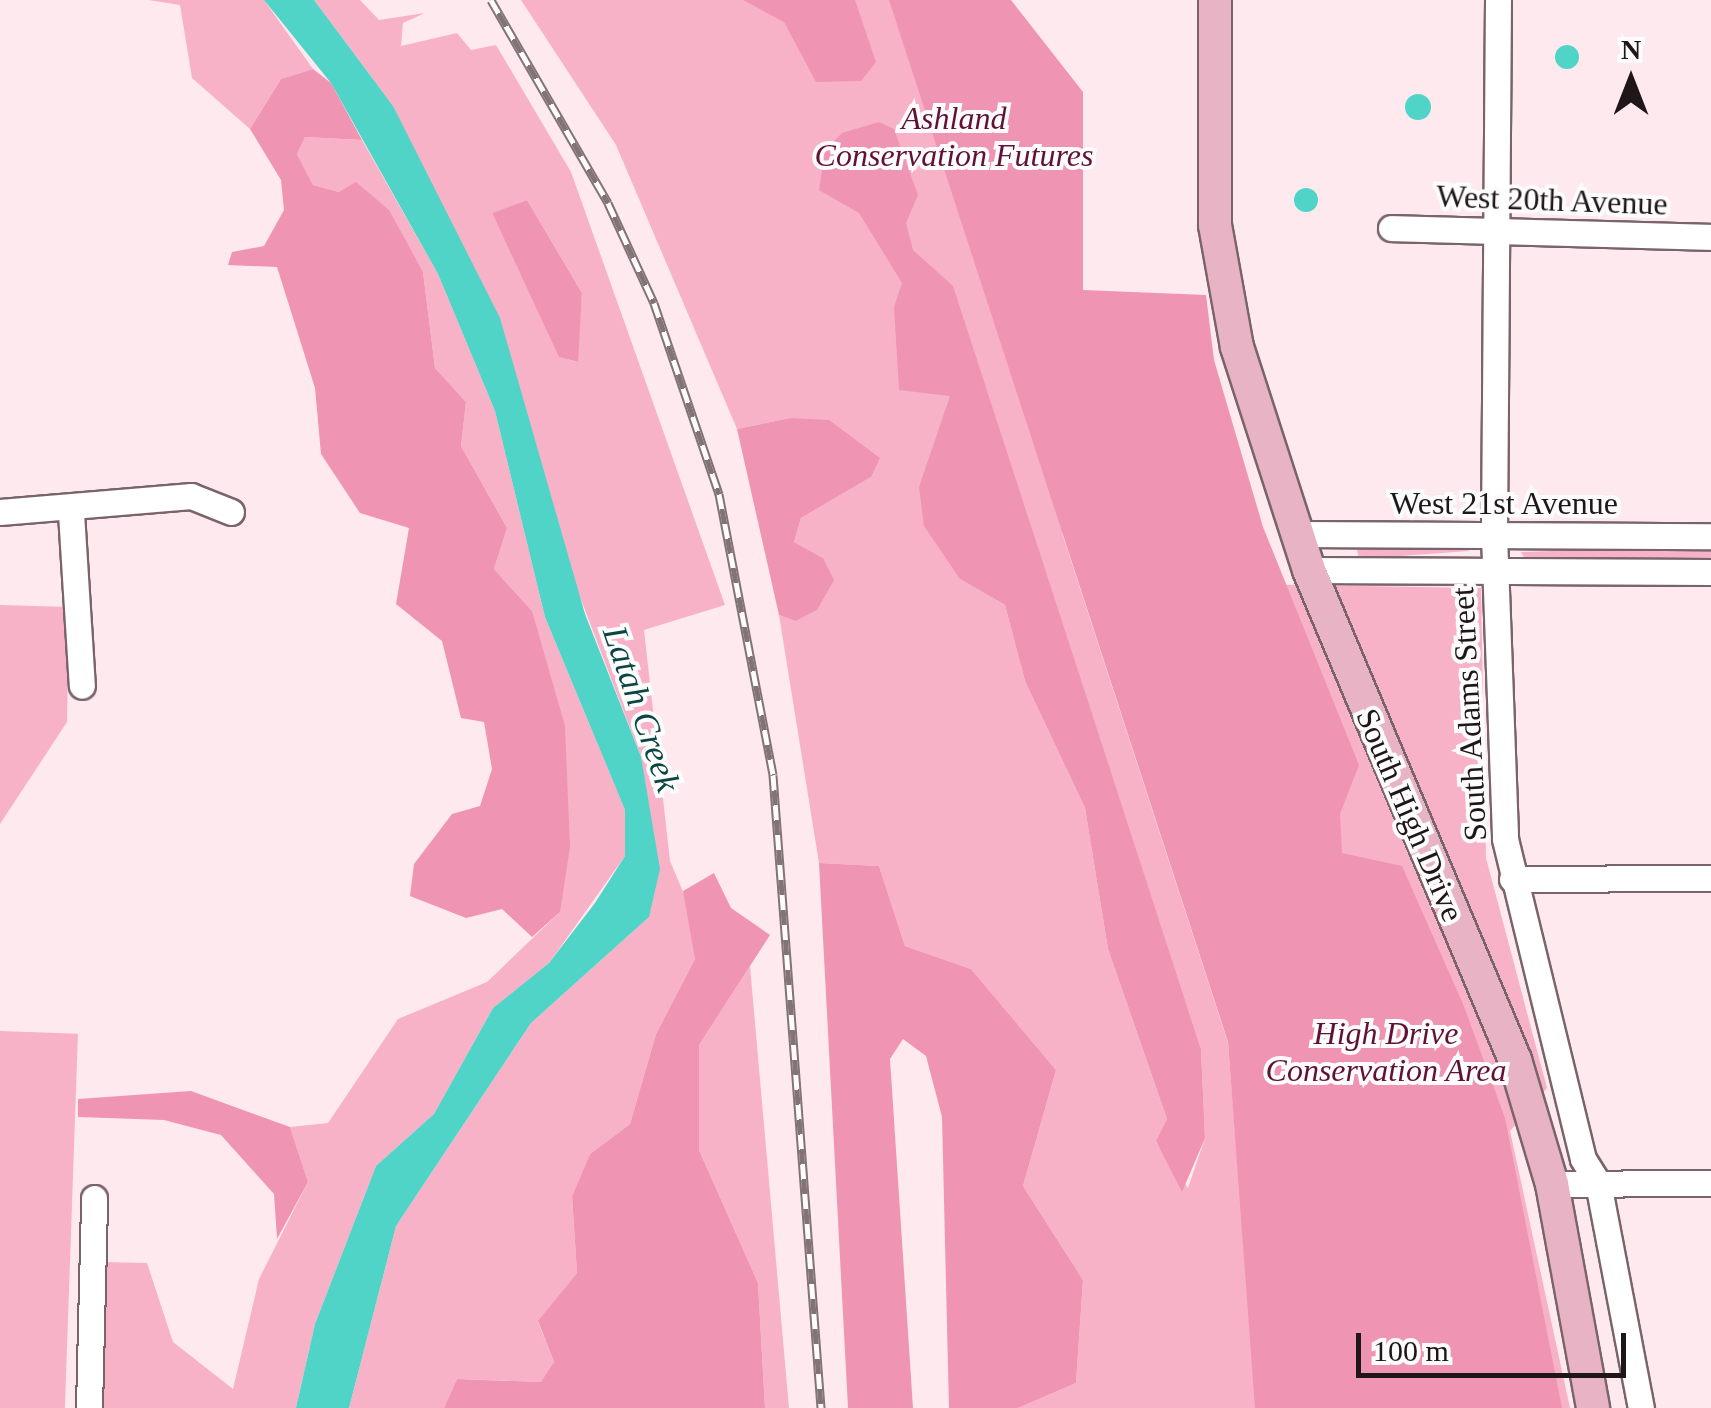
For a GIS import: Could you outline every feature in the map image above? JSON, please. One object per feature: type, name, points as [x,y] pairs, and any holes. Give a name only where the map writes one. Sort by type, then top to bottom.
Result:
[{"type":"main road","name":"South High Drive","points":[[1215,0],[1215,225],[1237,347],[1309,570],[1515,1060],[1552,1184],[1593,1408]]},
{"type":"street","name":"South Adams Street","points":[[1498,0],[1494,535],[1512,879],[1583,1159],[1598,1182],[1641,1408]]},
{"type":"street","name":"West 20th Avenue","points":[[1391,228],[1495,234],[1711,237]]},
{"type":"street","points":[[0,512],[71,513],[191,496],[231,512]]},
{"type":"street","points":[[71,513],[82,686]]},
{"type":"street","name":"West 21st Avenue","points":[[1298,534],[1711,536]]},
{"type":"street","points":[[1309,570],[1711,572]]},
{"type":"street","points":[[1512,879],[1711,878]]},
{"type":"street","points":[[1552,1184],[1711,1182]]},
{"type":"street","points":[[89,1408],[94,1198]]},
{"type":"green space","points":[[149,0],[264,0],[313,69],[281,79],[250,129],[192,78],[180,5]]},
{"type":"green space","points":[[314,0],[360,0],[379,20],[425,13],[403,23],[401,46],[457,33],[471,50],[496,45],[571,172],[725,605],[644,630],[670,861],[692,913],[695,959],[656,1034],[630,1124],[590,1154],[572,1196],[577,1273],[538,1322],[554,1362],[542,1382],[457,1379],[444,1408],[349,1408],[396,1226],[531,1023],[649,917],[641,757],[393,106]],"holes":[[[527,200],[582,293],[577,362],[560,357],[492,213]]]},
{"type":"green space","points":[[521,0],[1011,0],[1082,532],[1062,533],[1228,1043],[1242,1221],[1231,584],[1481,588],[1486,858],[1547,1088],[1510,1131],[1570,1408],[1018,1408],[1076,1383],[1083,1280],[1023,1186],[1056,1070],[971,969],[905,946],[879,866],[819,863],[779,615],[795,621],[823,558],[794,542],[801,518],[871,477],[790,418],[737,429],[616,145]],"holes":[[[1032,532],[1201,1049],[1205,1138],[1188,1188],[1156,1142],[1167,1119],[1108,949],[1085,808],[1025,681],[1005,605],[960,579]]]},
{"type":"green space","points":[[743,0],[855,0],[876,62],[861,81],[816,82],[784,22]]},
{"type":"green space","points":[[889,0],[1011,0],[1083,92],[1083,290],[1206,295],[1214,360],[1263,527],[1359,765],[1340,814],[1342,853],[1402,866],[1463,1004],[1505,1118],[1562,1408],[1255,1408],[1228,1042]]},
{"type":"green space","points":[[313,69],[331,83],[362,140],[305,137],[297,154],[313,185],[339,192],[356,182],[389,210],[423,272],[435,368],[466,402],[461,446],[507,528],[494,569],[532,611],[565,726],[570,847],[560,912],[532,937],[502,909],[466,918],[410,896],[414,864],[452,814],[480,806],[492,769],[484,722],[461,718],[442,641],[396,604],[409,528],[360,513],[321,454],[315,388],[277,267],[228,265],[232,252],[264,246],[284,210],[281,180],[250,129],[281,79]]},
{"type":"green space","points":[[879,122],[894,129],[918,195],[906,223],[913,250],[953,286],[1201,1049],[1205,1138],[1182,1192],[1156,1141],[1167,1119],[1108,949],[1085,808],[1025,681],[1005,605],[960,579],[924,526],[919,487],[950,396],[899,390],[894,307],[902,283],[859,213],[819,190],[825,150],[842,133]]},
{"type":"green space","points":[[305,137],[362,140],[438,274],[495,411],[545,617],[625,810],[625,856],[549,963],[493,1008],[434,1114],[376,1166],[315,1324],[296,1408],[98,1408],[100,1262],[147,1263],[173,1342],[233,1389],[259,1279],[308,1182],[290,1127],[328,1123],[398,1019],[487,982],[560,912],[532,611],[494,569],[507,528],[461,446],[466,402],[435,368],[423,272],[339,192],[313,185],[297,154]]},
{"type":"green space","points":[[527,200],[582,293],[578,362],[559,357],[492,213]]},
{"type":"green space","points":[[790,418],[829,420],[880,458],[871,477],[801,518],[794,542],[823,558],[834,580],[817,610],[795,621],[779,615],[737,429]]},
{"type":"green space","points":[[1356,545],[1468,547],[1469,551],[1359,559]]},
{"type":"green space","points":[[1711,545],[1711,561],[1525,559],[1521,552]]},
{"type":"green space","points":[[0,605],[69,607],[67,722],[0,824]]},
{"type":"green space","points":[[819,863],[879,866],[905,946],[971,969],[1056,1070],[1023,1186],[1083,1280],[1076,1383],[1018,1408],[949,1408],[942,1117],[926,1056],[903,1039],[890,1059],[913,1408],[848,1408]]},
{"type":"green space","points":[[714,873],[731,908],[770,935],[699,1045],[699,1150],[758,1283],[765,1408],[444,1408],[457,1379],[541,1382],[554,1362],[538,1321],[577,1273],[572,1196],[590,1154],[630,1124],[656,1034],[695,959],[683,891]]},
{"type":"green space","points":[[750,966],[789,1408],[765,1408],[758,1283],[699,1150],[699,1045]]},
{"type":"green space","points":[[0,1031],[78,1034],[65,1408],[0,1408]]},
{"type":"green space","points":[[191,1091],[290,1127],[308,1182],[277,1239],[274,1194],[221,1135],[164,1120],[78,1117],[78,1099]]},
{"type":"shaded area","points":[[264,0],[314,0],[393,106],[500,318],[585,614],[641,757],[660,869],[649,917],[531,1023],[396,1226],[349,1408],[296,1408],[315,1324],[376,1166],[434,1114],[493,1008],[549,963],[595,903],[625,856],[625,810],[545,617],[495,411],[438,274],[331,83]]},
{"type":"shaded area","points":[[1567,45],[1579,57],[1567,69],[1555,57]]},
{"type":"shaded area","points":[[1418,94],[1427,98],[1431,107],[1427,116],[1418,120],[1409,116],[1405,107],[1409,98]]},
{"type":"shaded area","points":[[1306,188],[1318,200],[1306,212],[1294,200]]},
{"type":"railway","points":[[491,0],[608,203],[654,303],[719,494],[773,775],[821,1408]]},
{"type":"park label","name":"Ashland Conservation Futures","points":[[954,138]]},
{"type":"park label","name":"High Drive Conservation Area","points":[[1386,1052]]},
{"type":"water label","name":"Latah Creek","points":[[641,709]]}]
